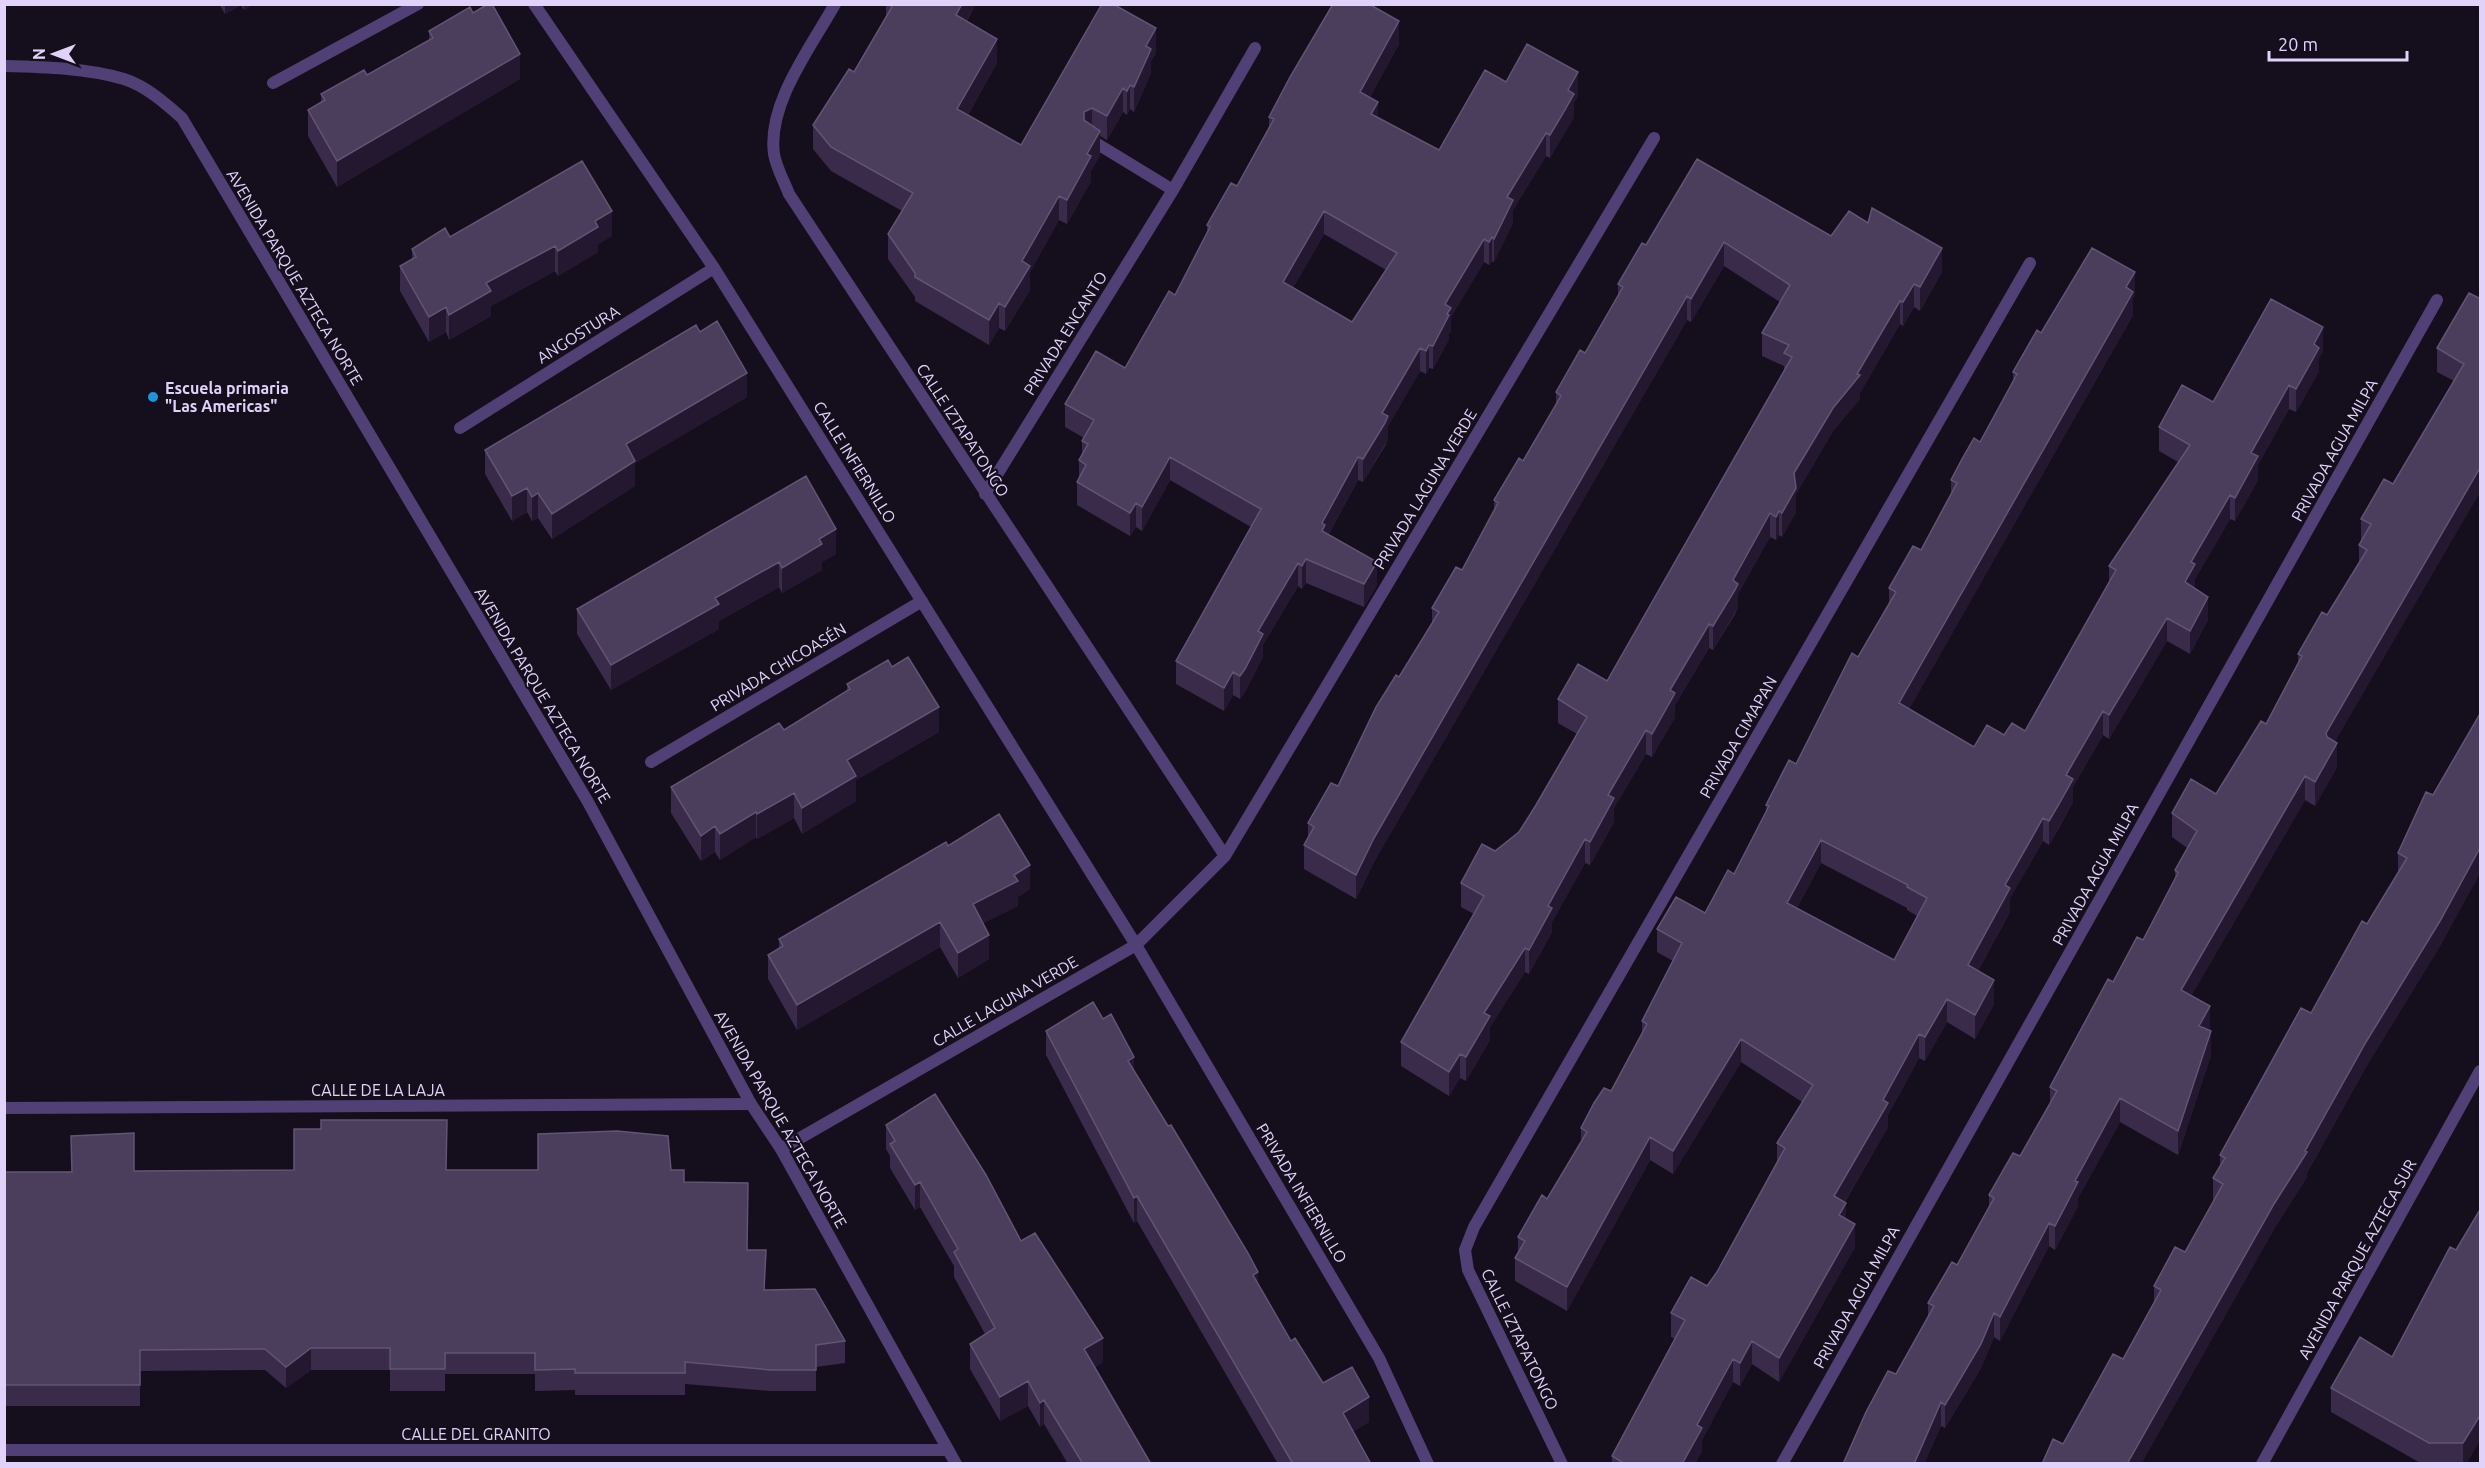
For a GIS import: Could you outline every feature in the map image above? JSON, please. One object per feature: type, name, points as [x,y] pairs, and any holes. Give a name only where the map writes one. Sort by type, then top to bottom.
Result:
[{"type":"street","points":[[273,82],[418,4]]},
{"type":"street","name":"CALLE INFIERNILLO","points":[[534,4],[714,268],[1136,945]]},
{"type":"street","name":"CALLE IZTAPATONGO","points":[[834,4],[780,103],[773,130],[774,156],[789,194],[1225,856]]},
{"type":"street","name":"PRIVADA ENCANTO","points":[[985,494],[1173,190],[1254,48]]},
{"type":"street","name":"AVENIDA PARQUE AZTECA NORTE","points":[[4,66],[66,68],[126,79],[155,95],[182,118],[588,802],[751,1104],[781,1149],[956,1464]]},
{"type":"street","name":"PRIVADA LAGUNA VERDE","points":[[1225,856],[1654,138]]},
{"type":"street","points":[[1091,140],[1173,190]]},
{"type":"street","name":"PRIVADA CIMAPAN","points":[[1474,1227],[2030,263]]},
{"type":"street","name":"ANGOSTURA","points":[[460,428],[714,268]]},
{"type":"street","name":"PRIVADA AGUA MILPA","points":[[1782,1464],[2437,300]]},
{"type":"street","name":"PRIVADA CHICOASÉN","points":[[651,762],[922,601]]},
{"type":"street","name":"CALLE LAGUNA VERDE","points":[[781,1149],[1136,945],[1225,856]]},
{"type":"street","name":"PRIVADA INFIERNILLO","points":[[1136,945],[1379,1358],[1428,1464]]},
{"type":"street","name":"AVENIDA PARQUE AZTECA SUR","points":[[2262,1464],[2481,1071]]},
{"type":"street","name":"CALLE DE LA LAJA","points":[[4,1108],[751,1104]]},
{"type":"street","name":"CALLE IZTAPATONGO","points":[[1474,1227],[1465,1250],[1468,1270],[1562,1464]]},
{"type":"street","name":"CALLE DEL GRANITO","points":[[4,1450],[948,1450]]},
{"type":"building","points":[[492,4],[520,54],[337,161],[308,110],[325,100],[321,94],[364,70],[367,75],[433,38],[429,31],[470,7],[473,13]]},
{"type":"building","points":[[888,4],[962,4],[956,15],[997,39],[957,109],[1021,145],[1102,4],[1113,4],[1156,28],[1146,46],[1151,49],[1134,87],[1130,85],[1127,91],[1123,88],[1107,116],[1092,108],[1084,112],[1084,120],[1100,131],[1087,154],[1091,156],[1067,200],[1059,196],[1022,261],[1030,266],[1005,307],[999,303],[989,320],[915,277],[915,273],[888,234],[913,193],[831,147],[813,125],[849,69],[854,72],[892,7]]},
{"type":"building","points":[[1333,4],[1369,4],[1399,21],[1360,92],[1378,102],[1371,114],[1439,150],[1485,70],[1506,82],[1527,44],[1578,72],[1568,90],[1574,94],[1550,135],[1546,133],[1507,197],[1513,200],[1494,239],[1492,237],[1489,242],[1484,239],[1445,304],[1451,308],[1447,314],[1449,315],[1433,346],[1429,345],[1426,351],[1420,348],[1382,413],[1388,416],[1385,423],[1363,459],[1358,457],[1322,523],[1325,525],[1322,531],[1377,562],[1364,584],[1306,559],[1302,566],[1298,563],[1258,631],[1263,634],[1245,669],[1240,676],[1233,672],[1224,688],[1176,661],[1261,509],[1170,457],[1142,507],[1136,503],[1130,513],[1077,482],[1086,465],[1079,460],[1088,444],[1082,441],[1094,420],[1065,404],[1096,351],[1125,368],[1169,291],[1175,295],[1210,227],[1207,225],[1231,183],[1237,186],[1274,119],[1269,117]],"holes":[[[1324,211],[1397,253],[1352,322],[1283,282]]]},
{"type":"building","points":[[1697,159],[1831,236],[1849,211],[1868,223],[1872,208],[1942,248],[1920,287],[1914,284],[1903,302],[1900,301],[1857,374],[1860,375],[1833,408],[1794,473],[1796,488],[1782,513],[1779,511],[1776,517],[1770,513],[1733,580],[1738,584],[1735,590],[1713,626],[1709,624],[1670,690],[1675,693],[1652,734],[1646,730],[1608,795],[1614,798],[1590,842],[1585,839],[1548,906],[1552,908],[1529,950],[1525,948],[1484,1013],[1490,1016],[1466,1057],[1460,1054],[1449,1072],[1401,1042],[1484,896],[1461,883],[1482,844],[1495,851],[1519,832],[1536,805],[1587,717],[1558,699],[1578,664],[1607,681],[1792,357],[1784,353],[1789,345],[1762,333],[1790,285],[1724,242],[1691,299],[1687,296],[1374,838],[1356,875],[1304,845],[1314,827],[1308,823],[1331,783],[1338,786],[1376,707],[1396,675],[1399,677],[1439,612],[1432,608],[1456,567],[1462,570],[1498,503],[1494,500],[1519,458],[1523,461],[1561,396],[1556,392],[1580,350],[1585,353],[1623,287],[1618,284],[1642,243],[1646,245]]},
{"type":"building","points":[[582,161],[612,211],[595,221],[598,227],[558,251],[555,246],[486,283],[491,291],[449,315],[446,307],[429,317],[400,266],[416,257],[412,249],[445,228],[450,237]]},
{"type":"building","points":[[2092,248],[2135,272],[2126,287],[2133,292],[1899,703],[1974,747],[1987,725],[2004,735],[2012,723],[2025,731],[2116,570],[2109,566],[2190,445],[2159,427],[2182,385],[2213,402],[2271,299],[2323,327],[2314,344],[2319,348],[2296,389],[2289,385],[2251,453],[2258,456],[2235,498],[2230,495],[2191,562],[2195,564],[2185,582],[2208,597],[2190,631],[2167,618],[2109,715],[2103,711],[2066,775],[2073,779],[2059,804],[2049,821],[2043,818],[2005,885],[2010,888],[1968,965],[1994,980],[1975,1015],[1947,999],[1925,1037],[1919,1034],[1883,1100],[1888,1103],[1834,1196],[1846,1203],[1839,1215],[1855,1224],[1779,1358],[1752,1341],[1740,1363],[1733,1359],[1697,1425],[1702,1428],[1682,1464],[1625,1464],[1612,1456],[1685,1320],[1671,1313],[1691,1277],[1707,1286],[1717,1272],[1785,1148],[1777,1143],[1813,1085],[1741,1039],[1673,1151],[1650,1137],[1567,1287],[1515,1258],[1525,1241],[1518,1237],[1542,1195],[1547,1199],[1587,1132],[1581,1128],[1594,1103],[1604,1088],[1611,1091],[1647,1024],[1642,1021],[1682,943],[1657,929],[1676,897],[1705,913],[1728,870],[1734,874],[1769,806],[1766,805],[1789,760],[1796,764],[1852,653],[1858,657],[1896,592],[1889,588],[1913,546],[1921,550],[1957,483],[1951,480],[1962,459],[1974,438],[1980,442],[2017,374],[2013,372],[2037,330],[2041,333]],"holes":[[[1821,840],[1908,885],[1907,887],[1927,898],[1894,960],[1787,903]]]},
{"type":"building","points":[[2469,293],[2481,299],[2481,466],[2326,733],[2327,737],[2337,743],[2315,782],[2305,776],[2181,990],[2210,1006],[2199,1026],[2211,1031],[2178,1131],[2120,1098],[2075,1181],[2078,1182],[2055,1226],[2049,1223],[2000,1317],[1994,1313],[1981,1344],[1945,1405],[1941,1402],[1914,1464],[1843,1464],[1866,1412],[1888,1371],[1896,1374],[1934,1306],[1928,1303],[1952,1262],[1957,1265],[1994,1198],[1989,1195],[2013,1153],[2020,1156],[2057,1091],[2050,1087],[2108,979],[2113,982],[2137,937],[2143,940],[2178,873],[2175,870],[2197,831],[2172,813],[2191,779],[2216,794],[2261,721],[2266,724],[2302,656],[2298,654],[2322,612],[2327,615],[2367,550],[2359,545],[2371,524],[2361,519],[2384,479],[2393,484],[2464,364],[2437,348]]},
{"type":"building","points":[[717,321],[747,373],[626,444],[635,461],[552,514],[538,493],[532,497],[527,488],[512,496],[485,450],[696,325],[700,332]]},
{"type":"building","points":[[806,476],[836,529],[819,539],[822,544],[782,568],[779,562],[715,598],[719,604],[611,665],[577,609]]},
{"type":"building","points":[[908,657],[939,707],[847,760],[856,776],[802,808],[794,793],[720,834],[715,826],[701,836],[671,787],[779,723],[784,730],[850,689],[847,684],[888,660],[892,667]]},
{"type":"building","points":[[2481,712],[2481,846],[2440,921],[2366,1042],[2305,1151],[2307,1152],[2274,1204],[2127,1464],[2042,1464],[2053,1439],[2063,1444],[2113,1354],[2123,1359],[2161,1290],[2154,1286],[2175,1247],[2185,1252],[2223,1184],[2213,1178],[2225,1158],[2220,1155],[2301,1008],[2311,1013],[2362,921],[2367,924],[2407,858],[2398,853],[2426,792],[2433,795]]},
{"type":"building","points":[[999,814],[1030,865],[1014,875],[1018,881],[973,904],[989,935],[958,953],[940,922],[797,1005],[768,955],[783,946],[779,939],[946,842],[948,846]]},
{"type":"building","points":[[1093,1002],[1103,1019],[1111,1014],[1134,1057],[1128,1061],[1168,1126],[1171,1125],[1248,1253],[1258,1272],[1253,1275],[1291,1341],[1295,1338],[1323,1383],[1352,1367],[1369,1397],[1343,1413],[1371,1464],[1293,1464],[1137,1196],[1134,1198],[1046,1031]]},
{"type":"building","points":[[935,1094],[986,1175],[1021,1241],[1035,1233],[1103,1338],[1084,1349],[1151,1464],[1083,1464],[1044,1400],[1040,1403],[1028,1381],[1000,1397],[970,1344],[995,1328],[954,1252],[958,1249],[920,1182],[915,1185],[890,1144],[895,1141],[886,1125]]},
{"type":"building","points":[[321,1120],[447,1120],[446,1170],[538,1170],[538,1134],[617,1131],[668,1136],[671,1170],[684,1170],[684,1182],[748,1183],[747,1250],[766,1250],[764,1290],[815,1289],[845,1341],[816,1345],[816,1370],[771,1370],[685,1362],[685,1373],[575,1373],[575,1369],[535,1370],[535,1353],[445,1353],[445,1369],[390,1369],[390,1348],[311,1348],[286,1367],[265,1349],[140,1350],[140,1385],[4,1385],[4,1172],[72,1172],[71,1136],[134,1133],[134,1171],[294,1170],[294,1129],[321,1129]]},
{"type":"building","points":[[2481,1208],[2481,1414],[2463,1443],[2429,1443],[2331,1388],[2360,1337],[2392,1357],[2450,1247],[2456,1250]]},
{"type":"place","name":"Escuela primaria \"Las Americas\"","points":[[153,397]]}]
